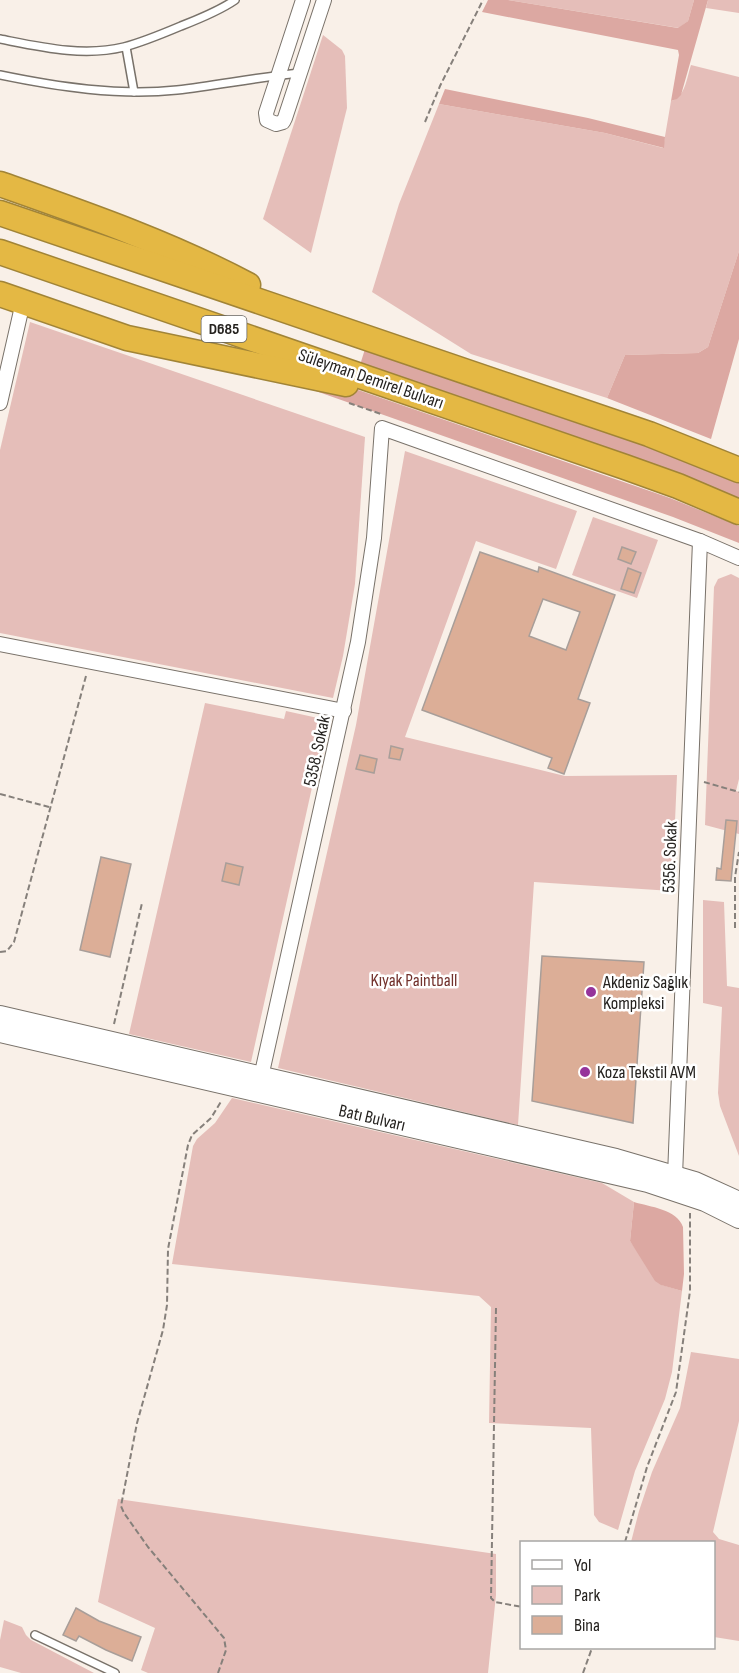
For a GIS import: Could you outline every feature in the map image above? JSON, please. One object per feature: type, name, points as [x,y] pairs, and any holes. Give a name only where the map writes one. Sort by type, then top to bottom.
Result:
[{"type":"highway","points":[[0,184],[171,247],[313,320]]},
{"type":"highway","name":"Süleyman Demirel Bulvarı","points":[[0,213],[649,434],[739,470]]},
{"type":"highway","name":"Süleyman Demirel Bulvarı","points":[[0,252],[678,486],[739,512]]},
{"type":"highway","points":[[0,294],[127,338],[448,406]]},
{"type":"street","points":[[303,0],[266,116],[270,122],[280,124],[285,118],[324,0]]},
{"type":"street","points":[[0,403],[23,302]]},
{"type":"street","name":"5358. Sokak","points":[[261,1077],[344,711],[367,591],[374,538],[382,428],[700,541]]},
{"type":"street","points":[[700,541],[739,558]]},
{"type":"street","name":"5356. Sokak","points":[[675,1176],[700,541]]},
{"type":"street","points":[[0,644],[344,711]]},
{"type":"street","name":"Batı Bulvarı","points":[[0,1016],[616,1159],[713,1189],[739,1202]]},
{"type":"street","name":"Batı Bulvarı","points":[[0,1032],[615,1174],[690,1195],[739,1218]]},
{"type":"lane","points":[[0,39],[76,51],[108,50],[126,46],[203,17],[235,0]]},
{"type":"lane","points":[[126,46],[134,92]]},
{"type":"lane","points":[[0,75],[71,87],[134,92],[177,90],[300,73]]},
{"type":"lane","points":[[35,1635],[115,1673]]},
{"type":"path","points":[[425,122],[440,86],[483,0]]},
{"type":"path","points":[[0,952],[7,951],[14,942],[90,662]]},
{"type":"path","points":[[691,778],[739,792]]},
{"type":"path","points":[[0,794],[51,808]]},
{"type":"path","points":[[735,928],[735,877],[739,852]]},
{"type":"path","points":[[109,1041],[125,982],[142,903]]},
{"type":"path","points":[[218,1673],[226,1650],[224,1638],[148,1547],[121,1506],[137,1423],[163,1330],[167,1305],[168,1249],[188,1145],[192,1135],[211,1118],[230,1085]]},
{"type":"path","points":[[624,1541],[647,1467],[676,1392],[690,1291],[690,1195]]},
{"type":"path","points":[[496,1308],[492,1598],[495,1602],[520,1607]]},
{"type":"path","points":[[583,1673],[591,1649]]},
{"type":"green space","points":[[508,0],[694,0],[688,21],[679,28]]},
{"type":"green space","points":[[708,0],[739,0],[739,13],[706,8]]},
{"type":"green space","points":[[323,35],[342,50],[345,56],[347,108],[311,253],[263,219]]},
{"type":"green space","points":[[691,65],[739,77],[739,251],[708,347],[698,353],[625,355],[607,398],[471,354],[372,292],[399,204],[439,104],[605,133],[663,148],[671,101],[676,99],[682,91]]},
{"type":"green space","points":[[30,322],[365,437],[355,584],[343,656],[333,698],[0,633],[0,450]]},
{"type":"green space","name":"Kıyak Paintball","points":[[405,451],[577,511],[556,569],[476,541],[405,737],[565,776],[677,775],[672,891],[534,882],[518,1125],[278,1068],[356,725]]},
{"type":"green space","points":[[593,517],[658,540],[637,598],[572,575]]},
{"type":"green space","points":[[731,574],[739,578],[739,779],[736,791],[739,792],[739,834],[705,825],[714,587],[718,579]]},
{"type":"green space","points":[[205,703],[284,719],[286,711],[327,720],[251,1062],[129,1034]]},
{"type":"green space","points":[[703,900],[724,902],[727,986],[739,988],[739,1156],[720,1106],[718,1093],[722,1007],[703,1003]]},
{"type":"green space","points":[[232,1098],[602,1183],[634,1202],[630,1241],[662,1285],[682,1291],[672,1372],[665,1399],[635,1471],[618,1530],[599,1522],[594,1515],[591,1428],[489,1423],[491,1307],[479,1296],[172,1264],[193,1146],[197,1139],[215,1123]]},
{"type":"green space","points":[[691,1352],[739,1359],[739,1421],[713,1532],[719,1539],[739,1545],[739,1641],[715,1637],[715,1541],[631,1541],[652,1472],[680,1408]]},
{"type":"green space","points":[[118,1499],[496,1554],[496,1595],[488,1673],[148,1673],[141,1670],[155,1628],[98,1602]]},
{"type":"green space","points":[[4,1620],[22,1627],[31,1640],[94,1673],[21,1673],[0,1667],[0,1640]]},
{"type":"shaded area","points":[[488,0],[508,0],[678,28],[688,21],[694,0],[708,0],[681,95],[671,101],[678,50],[482,12]]},
{"type":"shaded area","points":[[445,89],[588,118],[665,137],[664,148],[605,133],[439,104]]},
{"type":"shaded area","points":[[739,251],[739,339],[711,439],[607,398],[625,355],[698,353],[708,347]]},
{"type":"shaded area","points":[[365,349],[637,439],[739,481],[739,502],[360,365]]},
{"type":"shaded area","points":[[222,358],[338,383],[670,498],[739,526],[739,543],[673,517]]},
{"type":"shaded area","points":[[634,1202],[669,1212],[680,1221],[683,1227],[682,1291],[655,1281],[630,1241]]},
{"type":"building","points":[[622,547],[636,552],[631,564],[618,559]]},
{"type":"building","points":[[480,552],[538,572],[539,567],[615,595],[578,699],[590,703],[564,774],[548,768],[552,758],[422,710]],"holes":[[[543,599],[580,612],[566,650],[529,636]]]},
{"type":"building","points":[[628,568],[641,573],[634,593],[621,589]]},
{"type":"building","points":[[391,746],[403,749],[400,760],[389,758]]},
{"type":"building","points":[[360,755],[377,759],[374,773],[356,769]]},
{"type":"building","points":[[726,820],[737,821],[731,881],[716,880],[717,868],[721,869]]},
{"type":"building","points":[[101,857],[131,864],[110,957],[80,950]]},
{"type":"building","points":[[226,863],[243,867],[239,885],[222,881]]},
{"type":"building","points":[[542,956],[644,962],[633,1123],[532,1101]]},
{"type":"building","points":[[76,1608],[99,1621],[141,1637],[132,1661],[79,1636],[76,1641],[63,1635]]},
{"type":"place","name":"Akdeniz Sağlık Kompleksi","points":[[591,992]]},
{"type":"place","name":"Koza Tekstil AVM","points":[[585,1072]]}]
